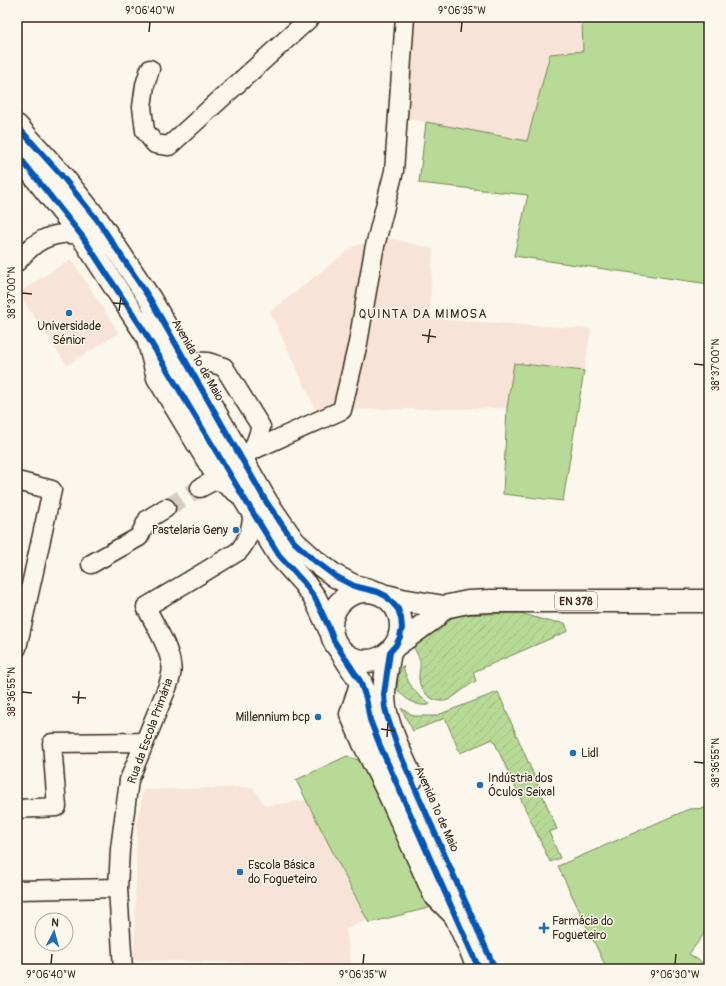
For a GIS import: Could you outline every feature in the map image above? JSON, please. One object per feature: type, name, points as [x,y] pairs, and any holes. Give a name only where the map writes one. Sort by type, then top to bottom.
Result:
[{"type":"main road","name":"Avenida 1º de Maio","points":[[17,126],[62,176],[98,221],[150,300],[186,361],[246,453],[267,503],[294,542],[315,561],[335,576],[354,586],[377,593]]},
{"type":"main road","points":[[17,154],[82,236],[144,331],[248,506],[279,555],[315,598],[335,640],[360,681],[366,698],[370,720],[378,741],[479,969]]},
{"type":"main road","points":[[393,649],[400,637],[402,628],[398,609],[377,593],[360,591],[344,598],[337,605],[331,622],[335,640],[346,655],[354,659],[364,661],[382,657],[393,649],[435,617],[444,607]]},
{"type":"main road","name":"EN 378","points":[[377,593],[409,602],[444,607],[468,602],[491,601],[709,601]]},
{"type":"main road","name":"Avenida 1º de Maio","points":[[393,649],[384,694],[385,708],[388,719],[400,754],[495,969]]},
{"type":"street","points":[[150,69],[145,85],[142,107],[145,131],[155,144],[169,146],[311,17]]},
{"type":"street","points":[[246,453],[342,410],[358,344],[374,250],[394,171],[405,17]]},
{"type":"street","points":[[17,262],[31,246],[45,238],[63,234],[82,236]]},
{"type":"street","points":[[144,331],[156,378],[217,479],[248,506]]},
{"type":"street","points":[[186,361],[208,362],[224,367],[261,427],[246,453]]},
{"type":"street","points":[[200,488],[217,479]]},
{"type":"street","points":[[17,481],[52,490],[17,648]]},
{"type":"street","name":"Rua da Escola Primária","points":[[123,969],[118,888],[120,849],[129,780],[169,682],[172,664],[168,652],[146,607],[239,551],[250,534],[248,506]]},
{"type":"street","points":[[91,564],[139,537],[148,519],[166,508]]},
{"type":"street","name":"Rua da Escola Primária","points":[[239,551],[261,548],[271,550],[279,555]]},
{"type":"street","points":[[17,809],[57,807],[52,743],[144,742]]},
{"type":"street","points":[[17,890],[118,888]]},
{"type":"shaded area","points":[[398,17],[582,17],[583,51],[550,54],[527,141],[406,118]]},
{"type":"shaded area","points":[[390,238],[433,249],[429,319],[591,329],[584,371],[515,363],[507,408],[316,410],[270,312],[354,246]]},
{"type":"shaded area","name":"Universidade Sénior","points":[[71,259],[119,333],[67,365],[18,293]]},
{"type":"shaded area","name":"Escola Básica do Fogueteiro","points":[[253,787],[265,806],[306,800],[368,920],[346,929],[351,965],[134,960],[137,825],[143,790]]},
{"type":"green space","points":[[582,17],[709,17],[709,284],[514,256],[528,195],[419,183],[426,122],[527,141],[550,54],[583,51]]},
{"type":"green space","points":[[514,363],[584,371],[563,501],[503,494],[507,408]]},
{"type":"green space","points":[[521,613],[547,621],[565,623],[568,631],[473,672],[476,681],[448,700],[436,700],[425,693],[419,680],[420,661],[412,644],[446,620],[461,615]]},
{"type":"green space","points":[[402,666],[412,688],[424,700],[430,703],[429,705],[420,705],[411,702],[397,689],[398,677]]},
{"type":"green space","points":[[498,692],[557,829],[549,832],[560,858],[550,862],[493,739],[460,753],[445,718],[413,731],[401,708],[414,716],[435,716]]},
{"type":"green space","points":[[347,756],[366,763],[432,907],[369,923],[296,780]]},
{"type":"green space","points":[[709,808],[709,927],[689,954],[709,967],[709,969],[607,969],[558,866],[689,809]]},
{"type":"tunnel","points":[[166,508],[200,488]]},
{"type":"cycle path","points":[[17,126],[62,176],[98,221],[150,299],[267,503],[294,542],[315,561],[335,576],[354,586],[378,592],[386,596],[398,609],[402,628],[400,637],[390,652],[384,694],[385,708],[400,754],[495,969]]},
{"type":"cycle path","points":[[17,154],[82,236],[144,331],[279,555],[315,598],[334,641],[360,681],[366,698],[370,720],[381,748],[479,969]]},
{"type":"place","name":"Universidade Sénior","points":[[69,313]]},
{"type":"place","name":"Pastelaria Geny","points":[[236,530]]},
{"type":"place","name":"Millennium bcp","points":[[318,717]]},
{"type":"place","name":"Lidl","points":[[573,753]]},
{"type":"place","name":"Indústria dos Óculos Seixal","points":[[480,785]]},
{"type":"place","name":"Escola Básica do Fogueteiro","points":[[240,872]]},
{"type":"place","name":"Farmácia do Fogueteiro","points":[[544,928]]},
{"type":"district","name":"QUINTA DA MIMOSA","points":[[423,313]]}]
